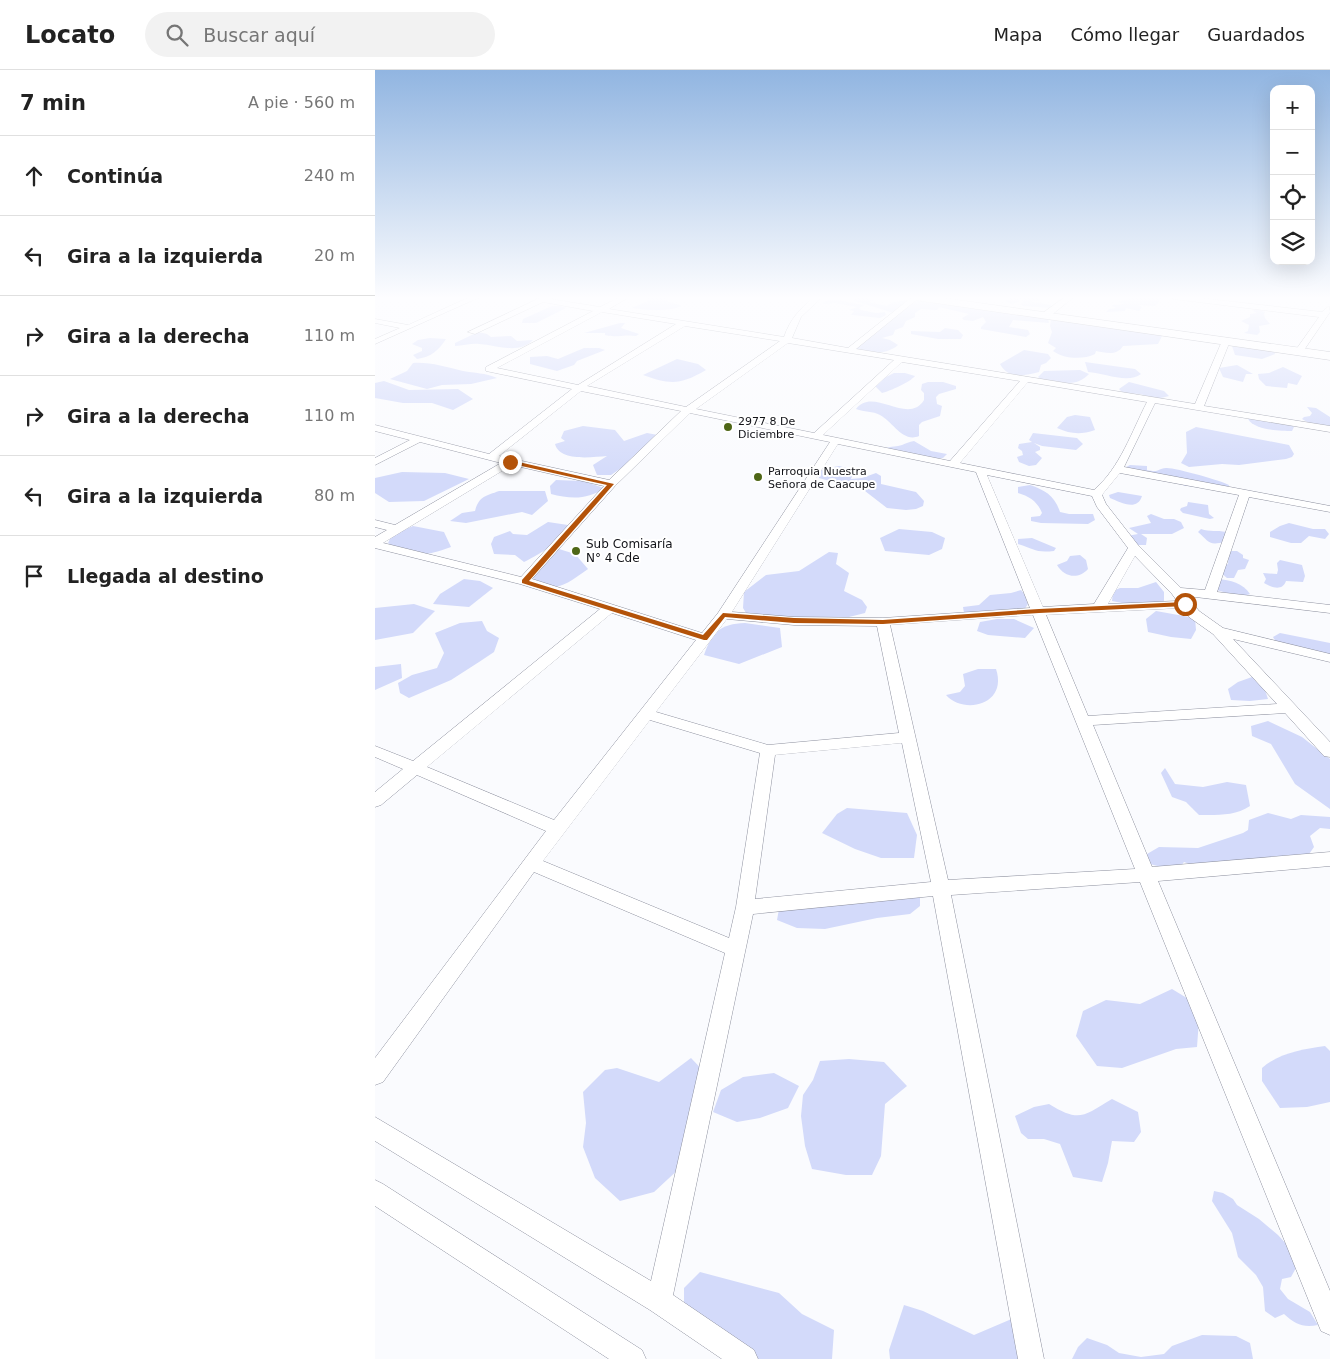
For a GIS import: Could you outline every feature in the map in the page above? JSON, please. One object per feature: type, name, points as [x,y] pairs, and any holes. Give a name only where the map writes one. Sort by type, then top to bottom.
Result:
[{"type":"street","points":[[511,357],[489,369],[1097,494],[1104,489],[1117,469],[1152,400]]},
{"type":"street","points":[[491,457],[580,387],[629,357]]},
{"type":"street","points":[[524,581],[611,484],[689,409],[763,357]]},
{"type":"street","points":[[896,357],[1330,429]]},
{"type":"street","points":[[1199,407],[1220,357]]},
{"type":"street","points":[[816,436],[901,358]]},
{"type":"street","points":[[951,465],[1026,379]]},
{"type":"street","points":[[375,428],[510,462],[611,484]]},
{"type":"street","points":[[375,462],[419,439]]},
{"type":"street","points":[[375,1075],[531,863],[723,615],[836,440]]},
{"type":"street","points":[[375,543],[510,462]]},
{"type":"street","points":[[1117,469],[1330,509]]},
{"type":"street","points":[[980,470],[1330,1322]]},
{"type":"street","points":[[1210,594],[1245,493]]},
{"type":"street","points":[[1097,494],[1101,505],[1135,548],[1177,591],[1194,614],[1217,630],[1330,752]]},
{"type":"street","points":[[375,523],[397,529]]},
{"type":"street","points":[[375,543],[400,552],[524,581],[704,638]]},
{"type":"street","points":[[1098,608],[1135,548]]},
{"type":"street","points":[[1177,591],[1330,609]]},
{"type":"street","points":[[723,615],[794,621],[883,622],[1039,611],[1185,604]]},
{"type":"street","points":[[375,801],[609,609]]},
{"type":"street","points":[[883,622],[941,888],[1031,1359]]},
{"type":"street","points":[[1217,630],[1330,658]]},
{"type":"street","points":[[1083,721],[1289,708]]},
{"type":"street","points":[[647,714],[768,750],[907,737]]},
{"type":"street","points":[[659,1301],[745,907],[768,750]]},
{"type":"street","points":[[375,752],[558,829]]},
{"type":"street","points":[[745,907],[941,888],[1146,875],[1330,859]]},
{"type":"street","points":[[531,863],[735,949]]},
{"type":"street","points":[[375,1128],[659,1301],[745,1359]]},
{"type":"street","points":[[375,1192],[633,1359]]},
{"type":"shaded area","points":[[530,357],[558,359],[562,357],[587,357],[577,361],[574,365],[557,371],[530,364]]},
{"type":"shaded area","points":[[1012,357],[1051,358],[1041,365],[1039,372],[1022,375],[1007,372],[1000,364]]},
{"type":"shaded area","points":[[1250,357],[1267,357],[1262,359]]},
{"type":"shaded area","points":[[677,359],[698,364],[706,370],[689,379],[675,382],[661,381],[643,375]]},
{"type":"shaded area","points":[[1085,362],[1135,369],[1141,374],[1136,377],[1123,378],[1088,372]]},
{"type":"shaded area","points":[[413,363],[432,364],[497,378],[471,384],[442,385],[427,389],[390,379],[407,371]]},
{"type":"shaded area","points":[[1237,365],[1253,374],[1246,374],[1243,382],[1223,377],[1219,368]]},
{"type":"shaded area","points":[[1283,367],[1302,376],[1297,385],[1288,383],[1287,388],[1266,386],[1259,379],[1258,374],[1269,373]]},
{"type":"shaded area","points":[[1080,370],[1089,374],[1084,379],[1072,383],[1038,377],[1044,371]]},
{"type":"shaded area","points":[[894,373],[905,373],[915,376],[900,386],[882,393],[875,386],[884,378]]},
{"type":"shaded area","points":[[384,381],[409,390],[458,389],[473,399],[453,410],[432,403],[403,403],[375,398],[375,383]]},
{"type":"shaded area","points":[[943,382],[956,386],[956,389],[939,394],[936,397],[937,404],[942,406],[940,416],[922,422],[919,425],[919,436],[908,437],[880,415],[856,409],[863,403],[872,402],[909,409],[917,407],[924,400],[924,393],[921,390],[922,384]]},
{"type":"shaded area","points":[[1129,382],[1164,391],[1169,396],[1157,399],[1140,394],[1123,393],[1119,389]]},
{"type":"shaded area","points":[[1307,407],[1316,408],[1330,417],[1330,426],[1309,423],[1302,419],[1310,416],[1312,413]]},
{"type":"shaded area","points":[[1075,415],[1090,417],[1095,430],[1076,433],[1057,428],[1067,417]]},
{"type":"shaded area","points":[[1248,419],[1290,424],[1294,427],[1292,431],[1261,428],[1251,423]]},
{"type":"shaded area","points":[[583,426],[615,430],[624,441],[647,433],[658,435],[630,462],[611,475],[597,475],[593,465],[607,456],[570,456],[558,450],[555,444],[565,441],[561,438],[564,431]]},
{"type":"shaded area","points":[[1196,427],[1289,445],[1294,454],[1286,459],[1239,465],[1222,464],[1189,467],[1181,463],[1187,453],[1186,432]]},
{"type":"shaded area","points":[[1033,433],[1077,438],[1083,444],[1076,450],[1042,446],[1034,443],[1040,447],[1040,450],[1035,452],[1042,458],[1036,465],[1029,466],[1019,462],[1017,457],[1023,455],[1022,451],[1018,448],[1019,444],[1032,442],[1029,440]]},
{"type":"shaded area","points":[[914,441],[931,451],[947,454],[943,458],[933,459],[886,448]]},
{"type":"shaded area","points":[[1130,465],[1147,466],[1147,470],[1151,471],[1166,468],[1178,470],[1229,485],[1228,488],[1186,486],[1124,468]]},
{"type":"shaded area","points":[[839,466],[854,470],[851,479],[862,478],[876,473],[881,476],[881,484],[916,492],[924,501],[923,506],[906,510],[887,508],[865,491],[819,478],[819,473],[823,469]]},
{"type":"shaded area","points":[[402,472],[445,473],[469,479],[424,501],[389,502],[375,493],[375,478]]},
{"type":"shaded area","points":[[556,480],[583,481],[604,488],[592,495],[565,497],[551,494],[550,486]]},
{"type":"shaded area","points":[[1030,485],[1049,494],[1060,512],[1093,514],[1095,520],[1088,524],[1031,521],[1031,517],[1040,516],[1042,513],[1033,500],[1018,493],[1018,487]]},
{"type":"shaded area","points":[[499,491],[545,491],[548,501],[532,515],[522,512],[466,523],[450,521],[462,513],[475,511],[481,499]]},
{"type":"shaded area","points":[[1118,492],[1142,496],[1136,504],[1128,505],[1110,498],[1109,495]]},
{"type":"shaded area","points":[[1188,502],[1208,505],[1209,514],[1214,518],[1210,519],[1183,513],[1180,510],[1187,506]]},
{"type":"shaded area","points":[[1151,514],[1164,519],[1174,519],[1181,522],[1184,528],[1172,534],[1141,534],[1147,538],[1146,545],[1133,545],[1127,536],[1138,534],[1129,528],[1151,523],[1147,516]]},
{"type":"shaded area","points":[[548,522],[568,525],[554,543],[537,555],[524,562],[515,555],[494,554],[491,544],[494,537],[510,531],[513,534],[527,535]]},
{"type":"shaded area","points":[[1289,523],[1313,529],[1325,529],[1329,534],[1325,539],[1309,536],[1301,543],[1291,543],[1270,537],[1270,532]]},
{"type":"shaded area","points":[[413,526],[444,532],[451,547],[426,554],[411,554],[388,543],[392,535]]},
{"type":"shaded area","points":[[899,529],[932,532],[945,538],[942,549],[929,555],[885,551],[880,538]]},
{"type":"shaded area","points":[[1201,529],[1226,532],[1225,542],[1209,542],[1198,532]]},
{"type":"shaded area","points":[[1032,538],[1056,548],[1054,551],[1043,551],[1018,544],[1018,539]]},
{"type":"shaded area","points":[[559,549],[575,554],[588,569],[557,587],[535,586],[533,577]]},
{"type":"shaded area","points":[[1229,551],[1237,551],[1243,555],[1243,558],[1249,560],[1245,569],[1238,570],[1234,578],[1227,578],[1221,573],[1224,566],[1228,564]]},
{"type":"shaded area","points":[[829,552],[838,553],[836,564],[849,573],[844,591],[862,600],[867,607],[865,613],[833,621],[746,613],[743,608],[744,592],[766,575],[799,571]]},
{"type":"shaded area","points":[[1080,555],[1086,560],[1088,569],[1080,575],[1071,576],[1063,572],[1057,565],[1067,561],[1070,556]]},
{"type":"shaded area","points":[[1280,560],[1302,565],[1305,576],[1303,582],[1286,581],[1279,588],[1264,583],[1266,579],[1263,573],[1277,574],[1277,563]]},
{"type":"shaded area","points":[[464,579],[480,581],[493,588],[469,607],[433,604],[440,594]]},
{"type":"shaded area","points":[[1218,579],[1236,583],[1244,587],[1250,594],[1238,595],[1214,589]]},
{"type":"shaded area","points":[[1156,582],[1164,592],[1164,604],[1132,605],[1112,601],[1113,591],[1120,588],[1138,588]]},
{"type":"shaded area","points":[[1021,590],[1028,604],[1024,610],[964,613],[963,607],[979,605],[990,595]]},
{"type":"shaded area","points":[[414,604],[435,611],[413,633],[375,640],[375,608]]},
{"type":"shaded area","points":[[1156,611],[1195,618],[1196,630],[1191,639],[1148,632],[1146,619]]},
{"type":"shaded area","points":[[1014,619],[1034,628],[1025,638],[988,635],[977,631],[980,622]]},
{"type":"shaded area","points":[[482,621],[487,631],[499,638],[494,652],[451,680],[409,698],[400,693],[398,683],[412,675],[437,668],[444,653],[435,633],[460,623]]},
{"type":"shaded area","points":[[745,623],[780,628],[782,647],[739,664],[704,655],[710,640],[718,631],[729,625]]},
{"type":"shaded area","points":[[1280,633],[1330,643],[1330,661],[1277,644],[1273,637]]},
{"type":"shaded area","points":[[401,664],[402,678],[375,690],[375,667]]},
{"type":"shaded area","points":[[978,669],[996,669],[998,681],[996,691],[990,698],[982,703],[973,705],[954,701],[946,695],[960,692],[965,686],[963,674]]},
{"type":"shaded area","points":[[1252,677],[1264,687],[1268,699],[1250,701],[1231,700],[1228,689],[1238,682]]},
{"type":"shaded area","points":[[1268,721],[1302,737],[1330,759],[1330,809],[1295,784],[1271,744],[1252,736],[1251,726]]},
{"type":"shaded area","points":[[1165,768],[1175,784],[1203,787],[1227,782],[1246,785],[1250,806],[1238,812],[1220,815],[1199,815],[1186,802],[1172,797],[1161,773]]},
{"type":"shaded area","points":[[847,808],[907,813],[917,835],[914,858],[881,858],[855,849],[822,833],[837,814]]},
{"type":"shaded area","points":[[1268,813],[1291,819],[1301,815],[1330,817],[1330,829],[1320,828],[1310,836],[1314,847],[1307,857],[1195,866],[1184,862],[1180,867],[1165,868],[1150,864],[1147,854],[1159,847],[1198,848],[1243,833],[1248,830],[1249,820]]},
{"type":"shaded area","points":[[920,896],[920,906],[910,914],[877,918],[825,929],[797,928],[777,920],[779,909]]},
{"type":"shaded area","points":[[1172,989],[1200,1006],[1197,1047],[1176,1049],[1122,1068],[1097,1066],[1076,1036],[1083,1011],[1106,1000],[1140,1004]]},
{"type":"shaded area","points":[[1325,1046],[1330,1051],[1330,1102],[1307,1107],[1280,1108],[1262,1081],[1262,1068],[1284,1055]]},
{"type":"shaded area","points":[[691,1058],[713,1081],[695,1154],[654,1192],[620,1201],[595,1178],[583,1147],[586,1123],[583,1092],[605,1070],[617,1068],[659,1082]]},
{"type":"shaded area","points":[[849,1059],[884,1062],[907,1086],[885,1104],[881,1156],[872,1175],[846,1175],[812,1169],[805,1146],[801,1116],[803,1095],[813,1080],[820,1061]]},
{"type":"shaded area","points":[[774,1073],[799,1086],[788,1108],[760,1118],[737,1122],[713,1112],[721,1090],[743,1077]]},
{"type":"shaded area","points":[[1112,1099],[1138,1112],[1141,1132],[1134,1142],[1112,1141],[1102,1182],[1073,1177],[1060,1144],[1044,1139],[1028,1139],[1021,1133],[1015,1116],[1034,1107],[1049,1104],[1068,1114],[1081,1115],[1094,1110]]},
{"type":"shaded area","points":[[1214,1191],[1223,1193],[1233,1199],[1237,1205],[1259,1219],[1288,1246],[1296,1268],[1291,1277],[1282,1279],[1280,1289],[1288,1299],[1310,1312],[1318,1325],[1308,1326],[1299,1324],[1284,1314],[1275,1318],[1265,1311],[1263,1287],[1256,1275],[1238,1257],[1232,1233],[1212,1201]]},
{"type":"shaded area","points":[[700,1272],[779,1293],[802,1314],[834,1330],[832,1359],[737,1359],[684,1310],[684,1288]]},
{"type":"shaded area","points":[[904,1305],[923,1311],[974,1335],[1030,1311],[1041,1341],[1030,1359],[890,1359],[889,1350]]},
{"type":"shaded area","points":[[1202,1335],[1236,1336],[1250,1343],[1253,1359],[1072,1359],[1078,1347],[1087,1338],[1107,1345],[1119,1353],[1141,1357],[1164,1354],[1172,1346]]},
{"type":"place","name":"2977 8 De Diciembre","points":[[728,427]]},
{"type":"place","name":"Parroquia Nuestra Señora de Caacupe","points":[[758,477]]},
{"type":"place","name":"Sub Comisaría N° 4 Cde","points":[[576,551]]},
{"type":"route","points":[[510,462],[611,484],[524,581],[704,638],[723,615],[794,621],[883,622],[1039,611],[1185,604]]}]
